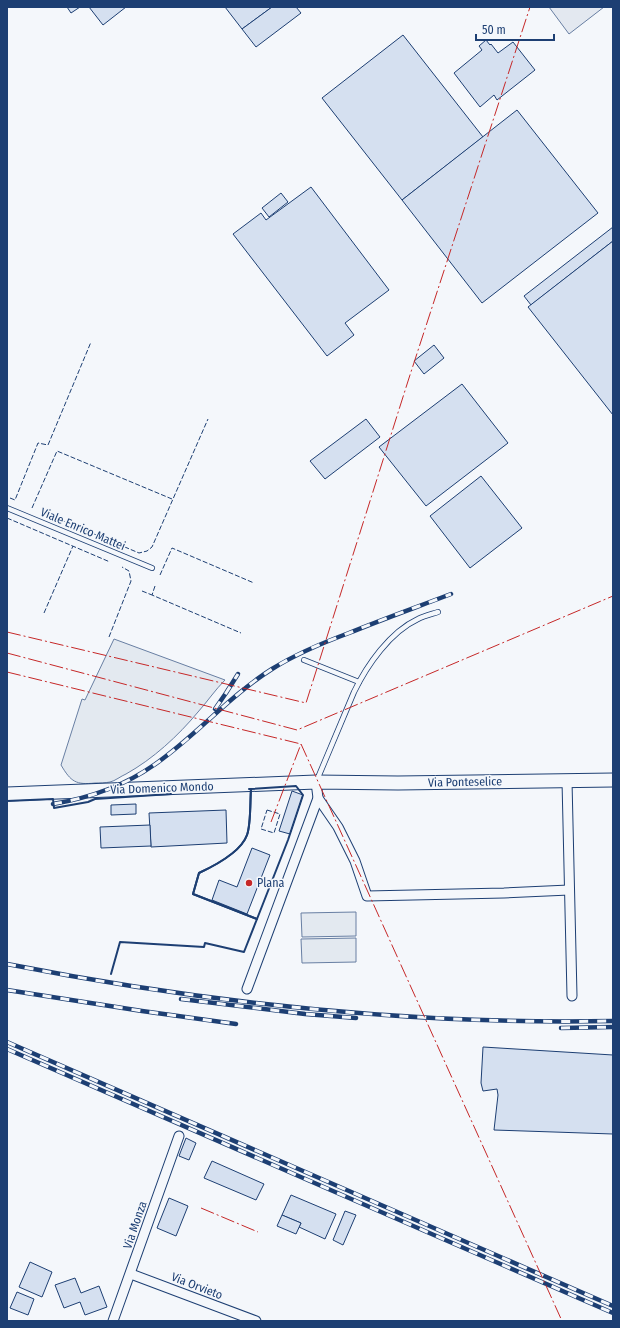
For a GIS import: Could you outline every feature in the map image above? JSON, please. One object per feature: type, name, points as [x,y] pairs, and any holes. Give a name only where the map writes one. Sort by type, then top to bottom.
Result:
[{"type":"street","points":[[567,780],[572,996]]},
{"type":"street","name":"Via Ponteselice","points":[[316,782],[398,783],[613,780]]},
{"type":"street","name":"Via Domenico Mondo","points":[[7,794],[316,782]]},
{"type":"street","points":[[316,782],[318,798],[342,833],[355,861],[367,896],[569,890]]},
{"type":"street","points":[[247,989],[318,798]]},
{"type":"street","name":"Via Monza","points":[[113,1321],[179,1136]]},
{"type":"street","name":"Via Orvieto","points":[[131,1274],[256,1321]]},
{"type":"lane","name":"Viale Enrico Mattei","points":[[7,508],[152,568]]},
{"type":"lane","points":[[316,782],[359,682],[381,650],[394,636],[418,619],[438,612]]},
{"type":"lane","points":[[304,660],[359,682]]},
{"type":"shaded area","points":[[549,7],[604,7],[569,34]]},
{"type":"shaded area","points":[[114,639],[225,680],[182,730],[146,761],[112,781],[104,783],[79,783],[71,779],[61,765],[82,699],[85,700]]},
{"type":"shaded area","points":[[356,912],[356,936],[302,937],[301,913]]},
{"type":"shaded area","points":[[356,938],[356,962],[302,963],[301,939]]},
{"type":"building","points":[[67,7],[80,7],[71,13]]},
{"type":"building","points":[[89,7],[126,7],[103,25]]},
{"type":"building","points":[[225,7],[272,7],[242,29]]},
{"type":"building","points":[[272,7],[296,7],[301,13],[256,47],[242,29]]},
{"type":"building","points":[[403,35],[483,137],[402,200],[322,98]]},
{"type":"building","points":[[486,40],[498,53],[513,42],[535,70],[497,100],[494,95],[480,107],[454,73],[482,50],[479,46]]},
{"type":"building","points":[[517,110],[598,213],[482,303],[402,200]]},
{"type":"building","points":[[311,187],[389,290],[345,323],[354,335],[327,356],[233,234],[261,213],[266,220]]},
{"type":"building","points":[[281,193],[288,202],[269,217],[262,208]]},
{"type":"building","points":[[613,227],[613,241],[531,305],[524,296]]},
{"type":"building","points":[[613,241],[613,415],[528,307]]},
{"type":"building","points":[[434,345],[444,358],[424,374],[414,361]]},
{"type":"building","points":[[462,384],[508,443],[426,506],[379,447]]},
{"type":"building","points":[[366,419],[380,437],[325,479],[310,461]]},
{"type":"building","points":[[481,476],[522,528],[470,568],[430,516]]},
{"type":"building","points":[[292,791],[303,795],[290,834],[279,831]]},
{"type":"building","points":[[136,804],[136,814],[111,815],[111,805]]},
{"type":"building","points":[[226,810],[227,843],[151,847],[149,813]]},
{"type":"building","points":[[150,825],[151,846],[101,848],[100,827]]},
{"type":"building","name":"Plana","points":[[252,848],[270,855],[247,914],[212,900],[219,880],[237,887]]},
{"type":"building","points":[[483,1047],[613,1055],[613,1134],[494,1130],[498,1095],[497,1089],[483,1091],[481,1083]]},
{"type":"building","points":[[186,1138],[196,1143],[189,1160],[179,1156]]},
{"type":"building","points":[[212,1161],[264,1184],[256,1200],[204,1178]]},
{"type":"building","points":[[291,1195],[336,1214],[325,1239],[299,1227],[301,1223],[282,1215]]},
{"type":"building","points":[[169,1198],[188,1206],[176,1236],[157,1228]]},
{"type":"building","points":[[345,1211],[356,1215],[343,1245],[333,1240]]},
{"type":"building","points":[[282,1215],[301,1223],[296,1234],[277,1226]]},
{"type":"building","points":[[30,1262],[52,1272],[42,1297],[19,1287]]},
{"type":"building","points":[[75,1278],[81,1293],[99,1286],[107,1307],[85,1315],[80,1302],[64,1308],[55,1285]]},
{"type":"building","points":[[17,1292],[34,1299],[28,1315],[10,1308]]},
{"type":"railway","points":[[53,804],[93,795],[118,785],[143,772],[184,742],[241,691],[290,658],[329,641],[451,594]]},
{"type":"railway","points":[[215,709],[238,674]]},
{"type":"railway","points":[[7,964],[157,990],[308,1009],[461,1019],[613,1021]]},
{"type":"railway","points":[[7,990],[236,1024]]},
{"type":"railway","points":[[181,999],[305,1014],[356,1018]]},
{"type":"railway","points":[[561,1028],[613,1027]]},
{"type":"railway","points":[[7,1042],[613,1306]]},
{"type":"railway","points":[[7,1049],[613,1313]]},
{"type":"fence","points":[[10,498],[15,500],[38,443],[48,445],[91,342]]},
{"type":"fence","points":[[47,514],[139,553],[147,551],[152,547],[208,419]]},
{"type":"fence","points":[[32,508],[57,451],[172,499]]},
{"type":"fence","points":[[7,518],[110,562]]},
{"type":"fence","points":[[44,613],[73,546]]},
{"type":"fence","points":[[160,575],[172,548],[254,583]]},
{"type":"fence","points":[[109,637],[131,581],[129,571],[122,567]]},
{"type":"fence","points":[[155,586],[152,595],[241,633]]},
{"type":"fence","points":[[142,591],[152,595]]},
{"type":"fence","points":[[267,810],[280,814],[274,833],[261,829],[267,810]]},
{"type":"wall","points":[[296,786],[303,795],[288,840],[257,919],[193,894],[199,873],[226,858],[244,841],[249,825],[251,789],[296,786]]},
{"type":"wall","points":[[111,974],[120,942],[204,947],[205,943],[244,952],[257,919],[193,894],[199,873],[226,858],[244,841],[249,825],[251,789],[249,789]]},
{"type":"wall","points":[[7,801],[53,799],[54,808],[88,802],[95,799],[171,794]]},
{"type":"power","points":[[7,632],[306,703],[409,378],[530,7]]},
{"type":"power","points":[[7,653],[297,730],[613,596]]},
{"type":"power","points":[[7,672],[301,744]]},
{"type":"power","points":[[301,744],[562,1321]]},
{"type":"power","points":[[271,822],[301,744]]},
{"type":"power","points":[[201,1208],[258,1232]]},
{"type":"place","name":"Plana","points":[[249,883]]}]
